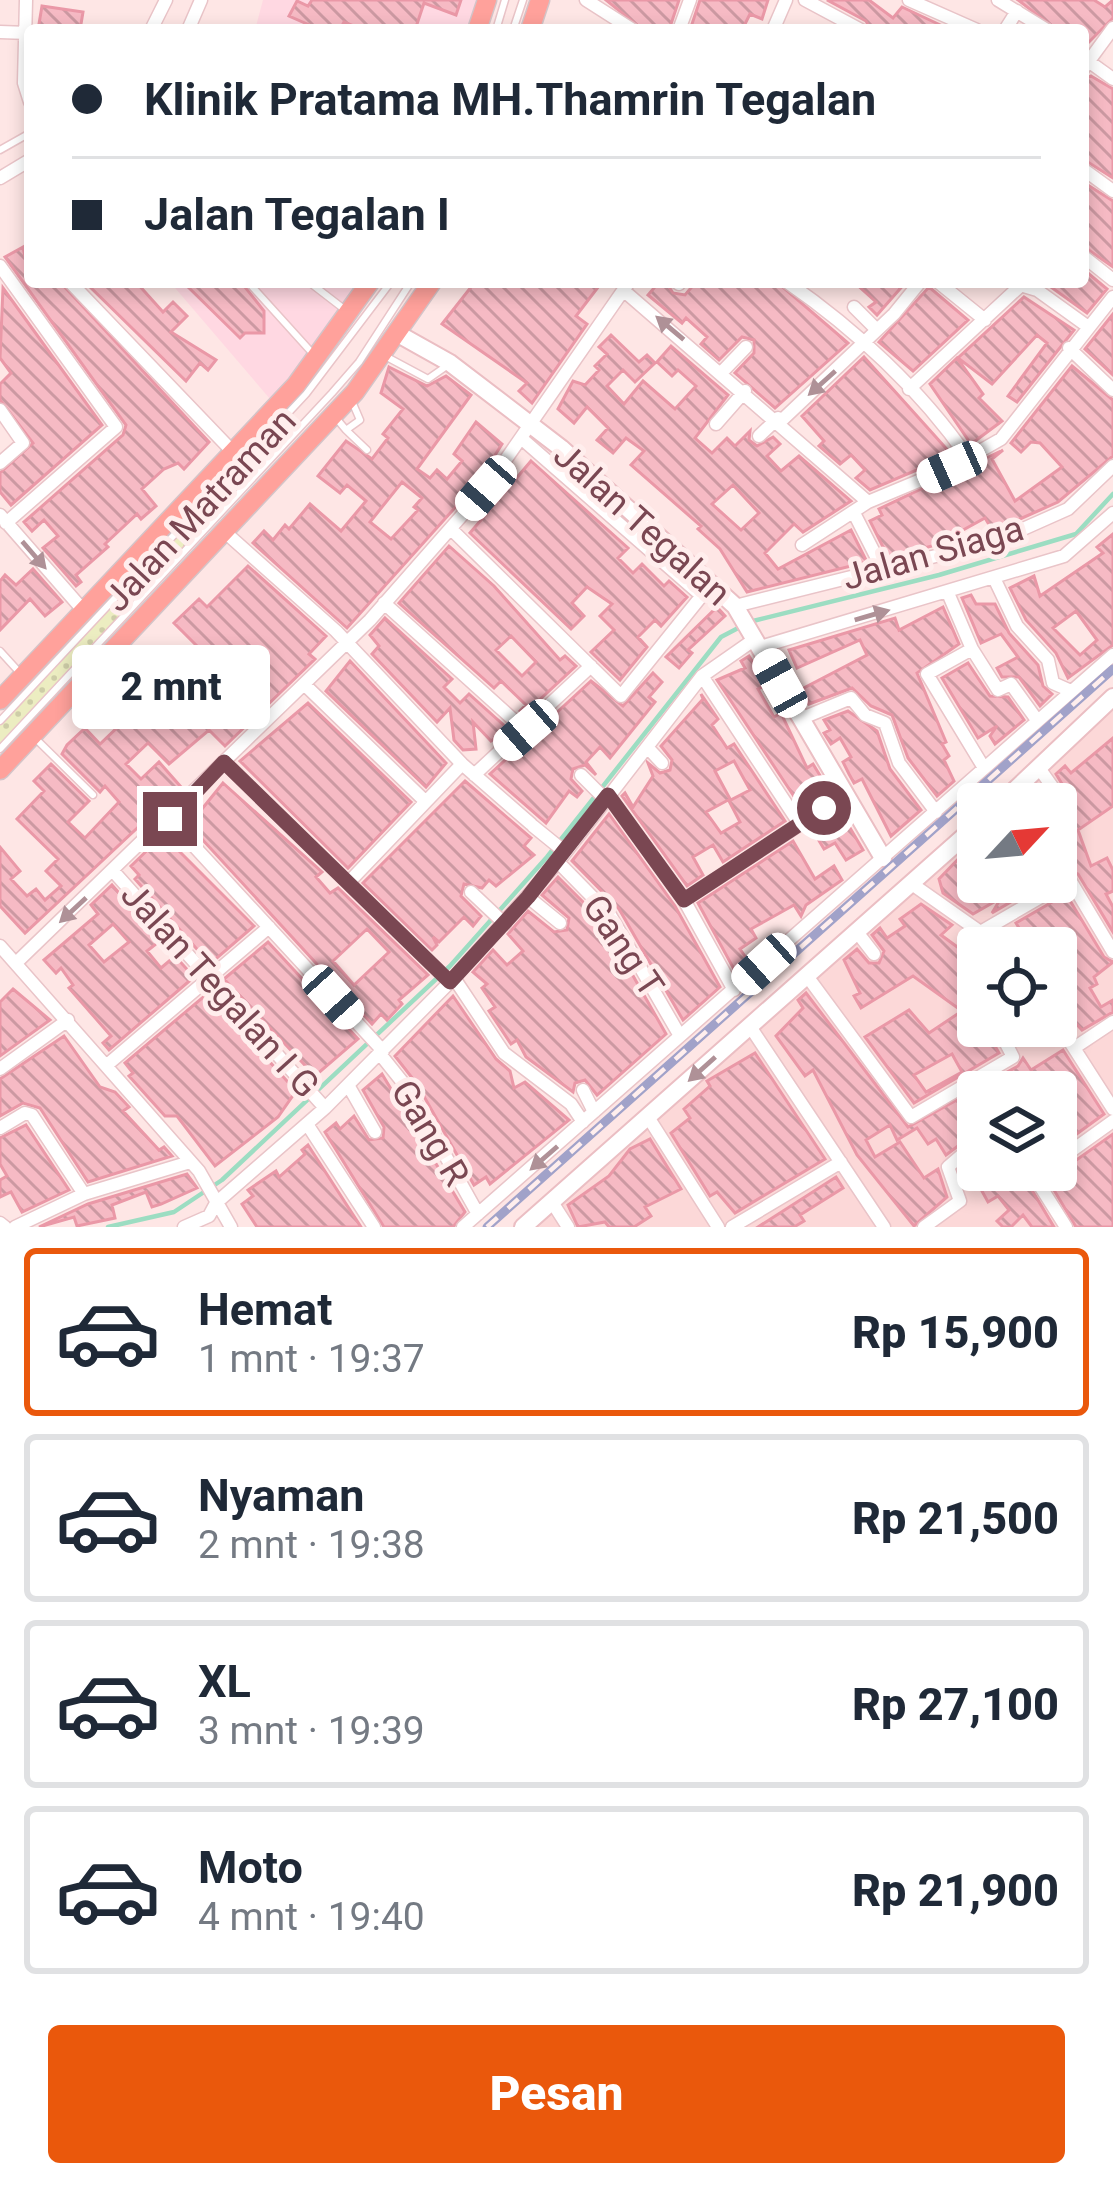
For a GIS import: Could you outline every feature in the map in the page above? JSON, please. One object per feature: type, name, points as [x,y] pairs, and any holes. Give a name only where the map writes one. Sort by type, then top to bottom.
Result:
[{"type":"main road","name":"Jalan Matraman","points":[[0,700],[317,359],[367,288]]},
{"type":"main road","name":"Jalan Matraman","points":[[0,770],[226,533],[340,423],[350,398],[385,356],[428,288]]},
{"type":"street","points":[[586,0],[623,24]]},
{"type":"street","points":[[806,0],[850,24]]},
{"type":"street","points":[[909,0],[963,24]]},
{"type":"street","points":[[998,0],[1037,24]]},
{"type":"street","points":[[1008,24],[1016,11]]},
{"type":"street","points":[[1089,58],[1113,28]]},
{"type":"street","points":[[1089,261],[1113,280]]},
{"type":"street","points":[[0,266],[116,427],[3,519],[83,610]]},
{"type":"street","points":[[76,288],[233,452]]},
{"type":"street","points":[[16,963],[305,685],[451,529],[625,288]]},
{"type":"street","points":[[628,288],[868,502]]},
{"type":"street","points":[[795,288],[864,343],[968,458]]},
{"type":"street","points":[[759,436],[864,343],[915,288]]},
{"type":"street","points":[[946,288],[986,320]]},
{"type":"street","points":[[909,389],[986,320],[1013,288]]},
{"type":"street","points":[[1030,288],[1088,326]]},
{"type":"street","points":[[802,545],[868,502],[1000,439],[1113,297]]},
{"type":"street","points":[[854,307],[877,330]]},
{"type":"street","name":"Jalan Tegalan","points":[[403,330],[450,363],[707,589],[737,610],[883,858]]},
{"type":"street","points":[[722,372],[746,346]]},
{"type":"street","points":[[1069,348],[1113,390]]},
{"type":"street","points":[[716,424],[745,391]]},
{"type":"street","points":[[0,410],[23,443],[0,463]]},
{"type":"street","name":"Jalan Siaga","points":[[737,610],[997,541],[1068,509],[1113,466]]},
{"type":"street","points":[[854,513],[884,572]]},
{"type":"street","points":[[184,1227],[214,1211],[307,1124],[321,1103],[348,1085],[446,977],[505,924],[702,676],[757,641],[948,593],[1064,556],[1113,513]]},
{"type":"street","points":[[451,529],[624,695],[707,589]]},
{"type":"street","name":"Gang T","points":[[226,533],[561,854],[610,915],[680,1036]]},
{"type":"street","points":[[994,578],[1017,626],[1048,660],[1053,683],[1071,691]]},
{"type":"street","points":[[948,593],[972,649],[998,690],[1011,684],[1037,720]]},
{"type":"street","points":[[384,603],[526,730]]},
{"type":"street","points":[[972,649],[927,674],[984,768]]},
{"type":"street","points":[[463,1227],[1113,655]]},
{"type":"street","points":[[474,775],[591,666]]},
{"type":"street","points":[[702,676],[799,823]]},
{"type":"street","points":[[305,685],[425,801]]},
{"type":"street","points":[[800,719],[851,698],[865,715],[885,723],[899,764],[935,812]]},
{"type":"street","points":[[1024,783],[1111,704]]},
{"type":"street","points":[[648,748],[662,763]]},
{"type":"street","points":[[224,762],[446,977],[518,1068],[589,1117]]},
{"type":"street","points":[[350,881],[462,764]]},
{"type":"street","points":[[1040,769],[1050,783]]},
{"type":"street","points":[[581,775],[606,797],[684,900],[734,990]]},
{"type":"street","points":[[684,900],[844,795]]},
{"type":"street","name":"Gang R","points":[[170,819],[380,1050],[408,1088],[478,1214]]},
{"type":"street","points":[[523,1227],[957,843]]},
{"type":"street","name":"Jalan Tegalan I G","points":[[114,872],[321,1103]]},
{"type":"street","points":[[988,927],[1070,880],[1113,952]]},
{"type":"street","points":[[912,884],[978,927]]},
{"type":"street","points":[[471,892],[505,924]]},
{"type":"street","points":[[528,897],[560,923]]},
{"type":"street","points":[[1097,925],[1113,915]]},
{"type":"street","points":[[107,1065],[269,927]]},
{"type":"street","points":[[857,932],[874,953]]},
{"type":"street","points":[[0,946],[195,1166],[214,1211],[230,1227]]},
{"type":"street","points":[[807,976],[911,1117],[957,1096]]},
{"type":"street","points":[[0,1069],[68,1020]]},
{"type":"street","points":[[1113,1022],[1074,1048],[1113,1109]]},
{"type":"street","points":[[749,1025],[884,1227]]},
{"type":"street","points":[[997,1071],[1013,1057],[1008,1047]]},
{"type":"street","points":[[348,1085],[375,1132]]},
{"type":"street","points":[[583,1090],[589,1117]]},
{"type":"street","points":[[0,1128],[25,1113],[32,1115],[84,1194]]},
{"type":"street","points":[[648,1117],[718,1227]]},
{"type":"street","points":[[1077,1147],[1113,1121]]},
{"type":"street","points":[[307,1124],[374,1227]]},
{"type":"street","points":[[924,1227],[960,1201],[947,1167],[957,1159]]},
{"type":"street","points":[[769,1209],[842,1164]]},
{"type":"street","points":[[732,1227],[842,1164]]},
{"type":"street","points":[[15,1227],[84,1194],[195,1166]]},
{"type":"street","points":[[1046,1191],[1066,1227]]},
{"type":"street","points":[[552,1202],[568,1227]]},
{"type":"lane","points":[[253,288],[317,359]]},
{"type":"lane","points":[[317,288],[351,315]]},
{"type":"lane","points":[[0,721],[306,394],[386,288]]},
{"type":"lane","points":[[0,749],[314,415],[359,362],[406,288]]},
{"type":"lane","points":[[385,356],[428,379],[450,363]]},
{"type":"lane","points":[[340,423],[367,450]]},
{"type":"lane","points":[[0,651],[23,676]]},
{"type":"lane","points":[[32,736],[93,795]]},
{"type":"shaded area","points":[[263,0],[487,0],[479,24],[257,24]]},
{"type":"shaded area","points":[[175,288],[365,288],[276,406]]},
{"type":"shaded area","points":[[1113,704],[1113,1227],[531,1227],[957,847],[957,903],[1077,903],[1077,783],[1028,783]]},
{"type":"green space","points":[[272,432],[287,445],[0,749],[0,721]]},
{"type":"building","points":[[312,0],[461,0],[456,15],[424,3],[417,24],[307,24],[289,16],[297,1],[308,6]]},
{"type":"building","points":[[606,0],[679,0],[671,24],[636,24]]},
{"type":"building","points":[[700,0],[768,0],[762,19],[750,14],[745,24],[692,24]]},
{"type":"building","points":[[827,0],[869,0],[893,18],[902,7],[938,24],[868,24]]},
{"type":"building","points":[[1018,0],[1094,0],[1105,7],[1113,0],[1113,18],[1089,42],[1089,24],[1049,24]]},
{"type":"building","points":[[42,6],[83,12],[81,24],[39,24]]},
{"type":"building","points":[[1089,77],[1113,89],[1113,178],[1089,163]]},
{"type":"building","points":[[1089,186],[1113,201],[1113,267],[1089,250]]},
{"type":"building","points":[[23,247],[24,283],[5,257]]},
{"type":"building","points":[[1089,274],[1107,289],[1087,313],[1052,288],[1089,288]]},
{"type":"building","points":[[3,288],[102,425],[11,505],[0,492],[0,473],[33,443],[0,400],[0,384],[11,373],[0,358]]},
{"type":"building","points":[[27,288],[66,288],[209,442],[184,469],[178,463],[164,469],[142,489],[156,506],[141,519],[137,514],[105,544],[108,547],[76,575],[81,582],[76,586],[43,548],[58,536],[44,520],[32,531],[24,522],[123,435],[126,425]]},
{"type":"building","points":[[91,288],[141,288],[163,312],[173,302],[187,316],[171,332],[216,360],[208,370],[200,363],[186,381]]},
{"type":"building","points":[[189,288],[246,288],[264,311],[264,333],[245,333],[240,338]]},
{"type":"building","points":[[470,288],[597,288],[576,316],[587,324],[532,403],[519,391],[527,383],[442,324]]},
{"type":"building","points":[[654,288],[685,295],[691,288],[784,288],[848,343],[775,408],[735,373],[754,353],[754,340],[742,337],[719,360],[701,344],[707,337],[648,295]]},
{"type":"building","points":[[861,288],[901,288],[877,315],[869,307],[876,302]]},
{"type":"building","points":[[928,288],[968,320],[913,371],[879,342]]},
{"type":"building","points":[[1024,297],[1074,330],[1017,402],[1008,396],[1047,343],[1037,335],[992,384],[958,358]]},
{"type":"building","points":[[1113,314],[1113,375],[1085,349]]},
{"type":"building","points":[[611,335],[639,362],[647,355],[655,363],[635,382],[623,370],[607,386],[624,404],[643,381],[675,409],[696,386],[678,370],[672,376],[657,362],[671,346],[728,395],[695,438],[712,453],[727,438],[735,446],[750,431],[749,440],[757,446],[773,437],[780,444],[767,456],[781,471],[799,456],[851,501],[803,532],[794,524],[765,553],[778,569],[851,530],[867,562],[747,592],[720,549],[698,529],[701,526],[631,465],[644,451],[626,438],[613,453],[597,440],[608,428],[587,407],[574,423],[558,409],[573,381],[585,385],[599,370],[595,366],[607,354],[599,347]],"holes":[[[733,485],[759,513],[741,530],[712,504]]]},
{"type":"building","points":[[864,357],[952,455],[870,490],[856,478],[865,470],[851,455],[840,464],[819,446],[824,441],[802,416]]},
{"type":"building","points":[[957,358],[983,394],[979,398],[1002,421],[971,444],[930,384]]},
{"type":"building","points":[[1072,366],[1113,400],[1113,456],[1058,502],[993,531],[985,518],[954,535],[952,541],[888,557],[870,521],[882,515],[879,509],[1003,450],[992,459],[1015,501],[1062,467],[1040,443],[1031,442],[1021,452],[1011,443]]},
{"type":"building","points":[[389,367],[427,386],[446,376],[471,395],[417,469],[430,478],[437,470],[447,479],[462,461],[454,454],[476,422],[502,444],[478,482],[347,628],[253,543],[264,531],[273,540],[310,504],[341,531],[366,501],[347,485],[340,493],[318,476],[346,441],[372,459],[388,438],[383,434],[403,409],[381,393]],"holes":[[[402,482],[422,498],[414,507],[418,510],[391,539],[370,522]]]},
{"type":"building","points":[[531,461],[628,548],[618,558],[633,573],[642,564],[664,586],[669,581],[687,597],[661,626],[655,620],[638,637],[647,647],[620,680],[591,652],[614,630],[600,616],[612,604],[587,587],[572,603],[584,616],[571,629],[470,533]]},
{"type":"building","points":[[1113,534],[1113,645],[1068,678],[1056,653],[1026,620],[1010,588],[1034,576],[1040,596],[1103,553],[1097,547]],"holes":[[[1076,611],[1097,640],[1080,655],[1053,628]]]},
{"type":"building","points":[[449,546],[494,586],[560,660],[565,656],[576,666],[523,715],[520,711],[526,705],[501,681],[494,688],[399,603]],"holes":[[[511,636],[536,662],[522,676],[496,650]]]},
{"type":"building","points":[[248,566],[326,636],[309,654],[315,659],[225,746],[209,730],[169,764],[148,743],[126,764],[141,779],[159,762],[181,787],[25,933],[0,906],[0,847],[20,871],[11,879],[27,896],[36,889],[45,900],[61,886],[46,871],[58,859],[17,819],[44,791],[34,781],[51,764],[89,801],[68,822],[85,838],[119,802],[105,786],[100,792],[62,754],[67,745],[85,728],[100,744],[125,720],[120,716],[136,699],[143,705],[167,681],[156,668],[171,654],[192,678],[165,701],[185,721],[208,698],[193,683],[213,662],[174,623],[199,599],[207,607]]},
{"type":"building","points":[[33,569],[62,602],[45,616],[30,599],[0,630],[0,581],[5,575],[16,585]]},
{"type":"building","points":[[971,595],[976,604],[995,604],[1009,633],[1038,665],[1043,686],[1052,694],[1040,706],[1019,677],[1002,677],[997,668],[1018,657],[1001,634],[981,643],[962,598]]},
{"type":"building","points":[[717,607],[725,616],[688,650],[692,653],[679,668],[666,657]]},
{"type":"building","points":[[943,607],[959,644],[917,673],[946,742],[942,744],[949,756],[944,760],[954,781],[937,796],[908,758],[892,715],[871,706],[852,688],[809,704],[806,698],[802,689],[867,655],[860,640],[797,668],[789,650],[895,618],[899,630]]},
{"type":"building","points":[[385,618],[452,679],[444,687],[460,703],[469,694],[508,729],[491,741],[473,722],[476,749],[463,750],[454,740],[450,708],[437,722],[372,654],[379,646],[370,635]]},
{"type":"building","points":[[749,656],[767,685],[758,689],[774,717],[781,713],[807,768],[813,764],[830,792],[803,810],[717,680],[745,668],[741,661]]},
{"type":"building","points":[[350,661],[446,763],[426,787],[326,691]]},
{"type":"building","points":[[968,663],[990,696],[1008,697],[1024,720],[995,744],[990,736],[997,726],[978,738],[942,678]]},
{"type":"building","points":[[653,673],[662,682],[649,697],[655,702],[610,758],[600,747],[586,762],[596,775],[585,765],[573,769],[571,779],[582,791],[577,797],[569,791],[546,823],[490,774],[591,681],[623,706]]},
{"type":"building","points":[[701,694],[718,719],[712,725],[727,748],[734,744],[785,821],[723,862],[713,845],[693,857],[703,875],[687,886],[622,796],[625,793],[633,807],[653,776],[648,763],[660,773],[670,770],[672,760],[661,746],[703,699]],"holes":[[[734,761],[750,790],[729,801],[740,822],[721,833],[706,812],[730,799],[715,771]]]},
{"type":"building","points":[[308,703],[411,802],[348,868],[240,761]]},
{"type":"building","points":[[848,711],[877,731],[890,769],[921,810],[891,836],[862,779],[854,783],[849,774],[843,762],[851,757],[840,738],[831,744],[824,733],[830,730],[824,720]]},
{"type":"building","points":[[1113,738],[1113,806],[1078,830],[1091,866],[1107,858],[1113,870],[1113,891],[1106,894],[1113,907],[1113,932],[1077,874],[1077,783],[1061,783],[1056,774],[1065,766],[1071,773]]},
{"type":"building","points":[[465,781],[531,838],[524,846],[534,855],[496,886],[489,880],[482,888],[464,884],[461,896],[481,916],[473,926],[464,917],[439,942],[433,937],[437,945],[432,950],[363,883]]},
{"type":"building","points":[[223,783],[322,872],[316,877],[330,893],[338,888],[428,975],[399,1000],[402,1004],[387,1020],[381,1014],[372,1024],[189,825]],"holes":[[[367,929],[389,952],[354,985],[333,961]]]},
{"type":"building","points":[[840,811],[863,850],[846,860],[835,843],[824,849],[812,829]]},
{"type":"building","points":[[609,814],[675,906],[720,987],[683,1020],[619,909],[572,861]]},
{"type":"building","points":[[163,835],[254,926],[210,964],[135,879],[139,875],[131,866]]},
{"type":"building","points":[[793,841],[815,879],[834,866],[842,880],[806,905],[801,916],[794,905],[751,929],[756,938],[740,949],[749,962],[736,973],[698,903]]},
{"type":"building","points":[[957,860],[957,903],[943,893],[939,879]]},
{"type":"building","points":[[558,877],[602,921],[666,1034],[597,1095],[585,1080],[575,1083],[573,1092],[526,1057],[517,1040],[511,1044],[489,1011],[495,1007],[482,988],[487,984],[473,972],[493,950],[507,965],[523,951],[508,934],[528,911],[554,932],[567,930],[569,918],[542,895]]},
{"type":"building","points":[[112,885],[161,940],[147,951],[161,968],[175,956],[194,977],[109,1050],[103,1043],[111,1036],[69,988],[73,985],[61,968],[56,973],[44,960],[98,914],[91,905]],"holes":[[[113,924],[129,942],[104,962],[89,945]]]},
{"type":"building","points":[[957,903],[992,903],[973,914]]},
{"type":"building","points":[[1050,903],[1071,903],[1104,957],[1113,962],[1094,977],[1097,984],[1090,988],[1101,1007],[1113,1000],[1113,1012],[1082,1030],[1077,1025],[1077,927],[1018,927],[1016,923]]},
{"type":"building","points":[[921,904],[952,925],[941,935],[957,947],[957,1007],[913,976],[861,1008],[854,996],[860,993],[844,960],[857,949],[869,963],[879,963],[884,951],[872,935],[880,928],[887,938],[905,926],[900,919]]},
{"type":"building","points":[[268,942],[358,1039],[315,1076],[224,979]]},
{"type":"building","points":[[13,989],[50,1020],[0,1056],[0,1002]]},
{"type":"building","points":[[208,993],[296,1091],[278,1117],[215,1166],[177,1116],[165,1116],[129,1076],[133,1073],[125,1063]]},
{"type":"building","points":[[806,993],[908,1127],[957,1100],[957,1147],[946,1155],[936,1139],[928,1144],[917,1128],[897,1140],[890,1125],[866,1140],[875,1157],[900,1142],[924,1178],[938,1169],[947,1197],[914,1226],[857,1155],[813,1070],[805,1076],[776,1036],[803,1008],[798,1000]]},
{"type":"building","points":[[453,996],[496,1059],[510,1071],[514,1088],[525,1082],[569,1120],[490,1184],[486,1177],[474,1185],[417,1084],[395,1056]]},
{"type":"building","points":[[909,1010],[929,1033],[957,1014],[957,1047],[996,1047],[999,1053],[968,1071],[961,1071],[952,1054],[914,1075],[926,1092],[957,1075],[914,1103],[865,1037]]},
{"type":"building","points":[[64,1036],[100,1087],[115,1092],[129,1107],[123,1111],[159,1150],[164,1147],[172,1156],[88,1182],[40,1108],[23,1103],[0,1116],[0,1079]]},
{"type":"building","points":[[1063,1050],[1076,1071],[1009,1071],[1023,1058],[1031,1070]]},
{"type":"building","points":[[755,1053],[825,1159],[735,1213],[717,1192],[710,1196],[671,1133],[690,1118],[684,1109],[710,1086],[707,1081]]},
{"type":"building","points":[[1077,1072],[1104,1114],[1077,1134]]},
{"type":"building","points":[[382,1074],[465,1212],[453,1227],[384,1227],[325,1132],[336,1123],[340,1129],[354,1116],[369,1140],[383,1138],[384,1127],[363,1090]]},
{"type":"building","points":[[26,1125],[69,1190],[22,1212],[11,1192],[0,1197],[0,1180],[7,1176],[0,1164],[0,1138]]},
{"type":"building","points":[[1113,1134],[1113,1227],[1076,1227],[1055,1191],[1077,1191],[1077,1160]]},
{"type":"building","points":[[650,1139],[681,1189],[645,1207],[651,1216],[634,1227],[609,1227],[605,1222],[578,1227],[568,1205],[609,1176],[630,1149]]},
{"type":"building","points":[[308,1145],[361,1227],[257,1227],[242,1204],[253,1196],[248,1190],[276,1171],[279,1177],[305,1154],[302,1150]]},
{"type":"building","points":[[187,1174],[197,1188],[161,1204],[152,1207],[146,1192],[112,1205],[115,1218],[77,1226],[74,1217],[39,1227],[88,1204]]},
{"type":"building","points":[[836,1177],[843,1188],[800,1215],[804,1221],[794,1227],[758,1227]]},
{"type":"building","points":[[982,1191],[1033,1191],[1054,1227],[1032,1227],[1023,1215],[1011,1227],[1003,1227],[997,1221],[1009,1210],[998,1196],[988,1202]]},
{"type":"waterway","points":[[753,621],[939,575],[1076,534],[1113,494]]},
{"type":"waterway","points":[[108,1227],[174,1212],[222,1180],[450,966],[547,857],[721,637],[742,626]]},
{"type":"railway","points":[[487,1227],[1113,669]]},
{"type":"route","points":[[170,819],[224,762],[450,982],[558,862],[608,795],[684,900],[824,808]]}]
